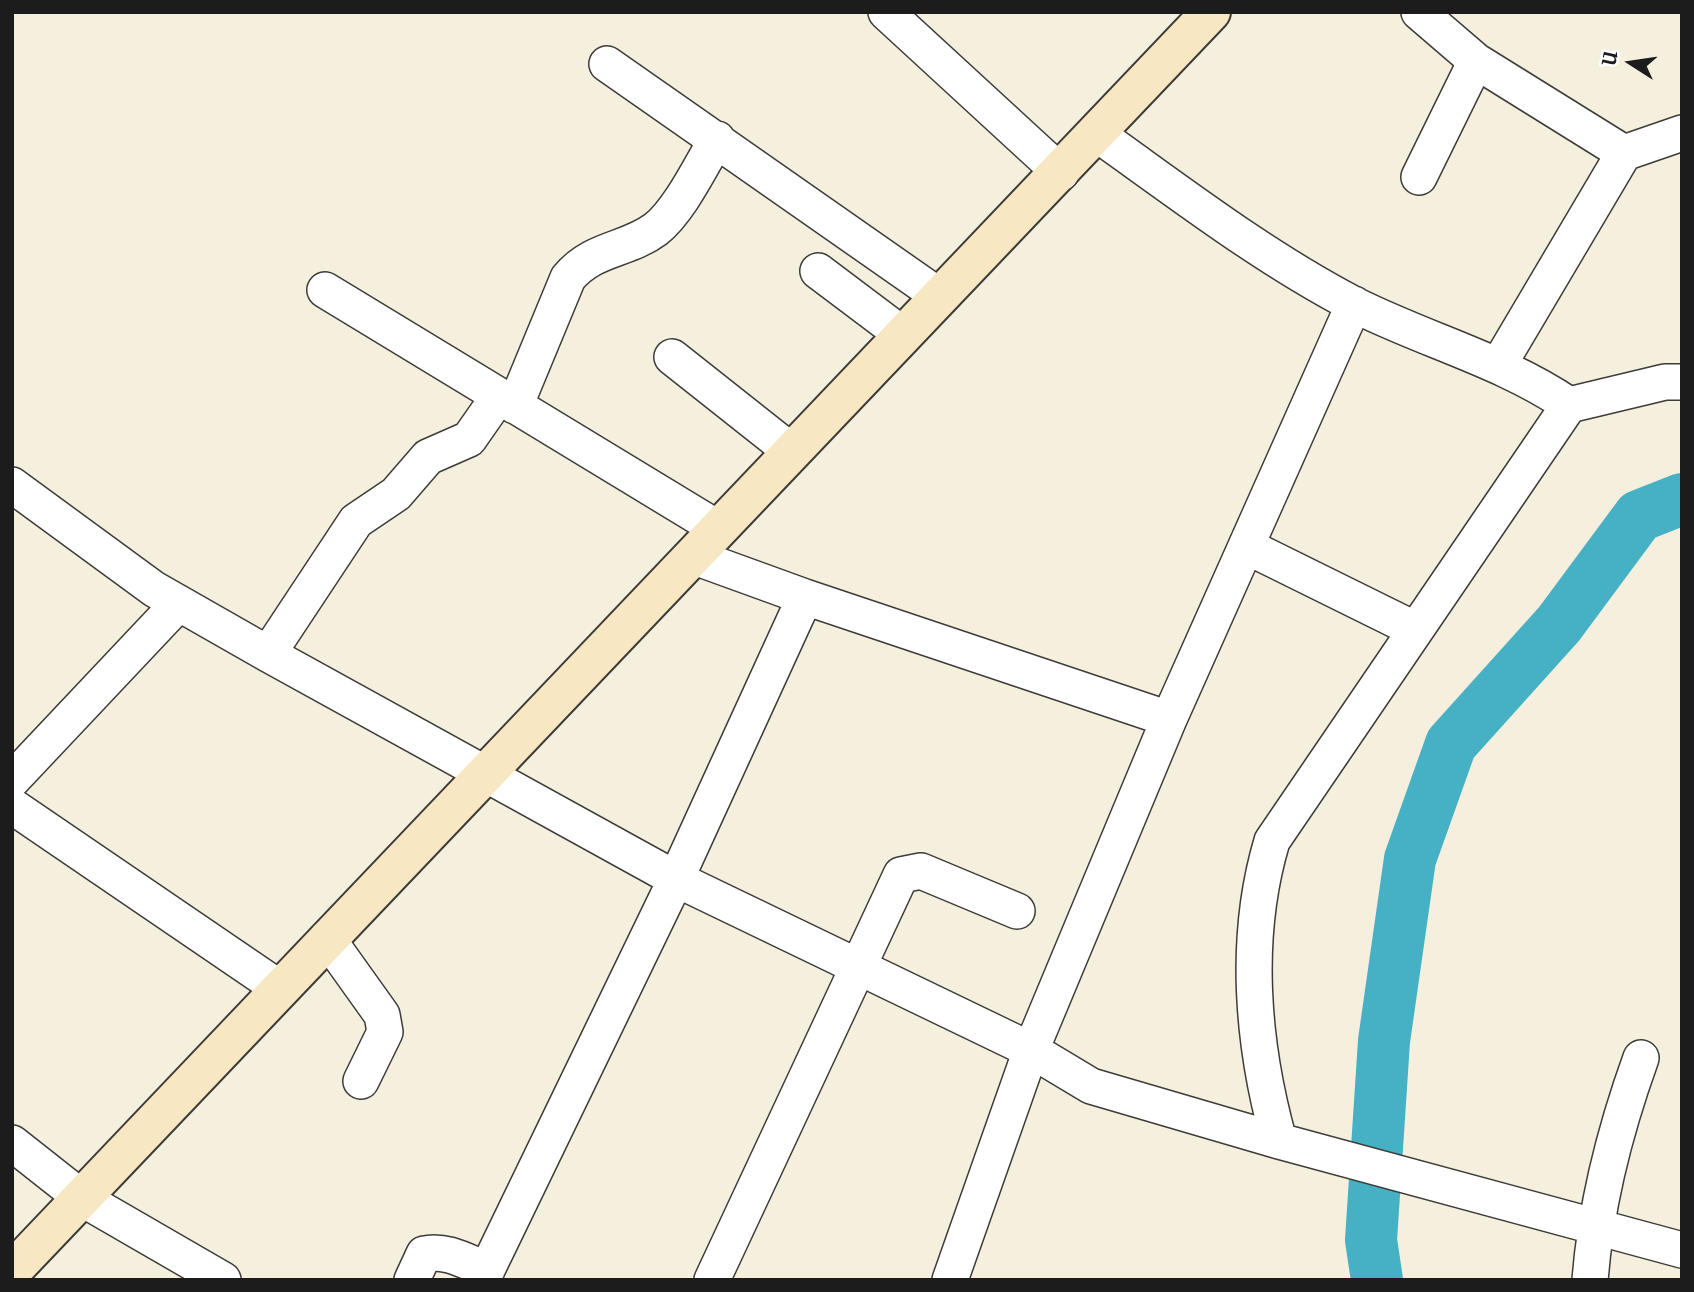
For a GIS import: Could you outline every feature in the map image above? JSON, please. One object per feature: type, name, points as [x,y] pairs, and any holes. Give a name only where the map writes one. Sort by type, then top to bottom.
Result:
[{"type":"street","points":[[887,12],[1049,161]]},
{"type":"street","points":[[12,1270],[83,1199],[279,988],[486,774],[699,529],[780,442],[903,335],[925,286],[1049,161],[1097,134],[1211,12]]},
{"type":"street","points":[[1419,12],[1476,61],[1624,153]]},
{"type":"street","points":[[1419,177],[1476,61]]},
{"type":"street","points":[[607,64],[925,286]]},
{"type":"street","points":[[1498,366],[1624,153],[1682,133]]},
{"type":"street","points":[[1097,134],[1253,244],[1354,304],[1540,385],[1569,405]]},
{"type":"street","points":[[268,654],[356,521],[396,494],[428,457],[469,439],[507,401],[568,278],[578,265],[594,255],[644,236],[666,219],[717,139]]},
{"type":"street","points":[[818,271],[903,335]]},
{"type":"street","points":[[325,290],[507,401],[805,597],[1169,719]]},
{"type":"street","points":[[950,1280],[1031,1050],[1169,719],[1354,304]]},
{"type":"street","points":[[672,357],[780,442]]},
{"type":"street","points":[[1279,1141],[1266,1095],[1254,993],[1255,926],[1262,873],[1272,841],[1289,812],[1569,405],[1665,382],[1682,382]]},
{"type":"street","points":[[12,485],[178,604],[676,879],[1031,1050],[1091,1086],[1279,1141],[1594,1224],[1682,1250]]},
{"type":"street","points":[[1246,546],[1414,629]]},
{"type":"street","points":[[412,1280],[424,1254],[432,1252],[441,1252],[484,1275],[676,879],[805,597]]},
{"type":"street","points":[[12,780],[178,604]]},
{"type":"street","points":[[12,806],[279,988]]},
{"type":"street","points":[[712,1280],[901,875],[920,871],[1017,911]]},
{"type":"street","points":[[327,938],[382,1015],[384,1031],[361,1082]]},
{"type":"street","points":[[1590,1280],[1594,1224],[1626,1100],[1641,1058]]},
{"type":"street","points":[[12,1143],[83,1199],[223,1280]]},
{"type":"waterway","points":[[1377,1280],[1371,1240],[1384,1041],[1410,859],[1451,744],[1559,624],[1639,516],[1682,499]]}]
